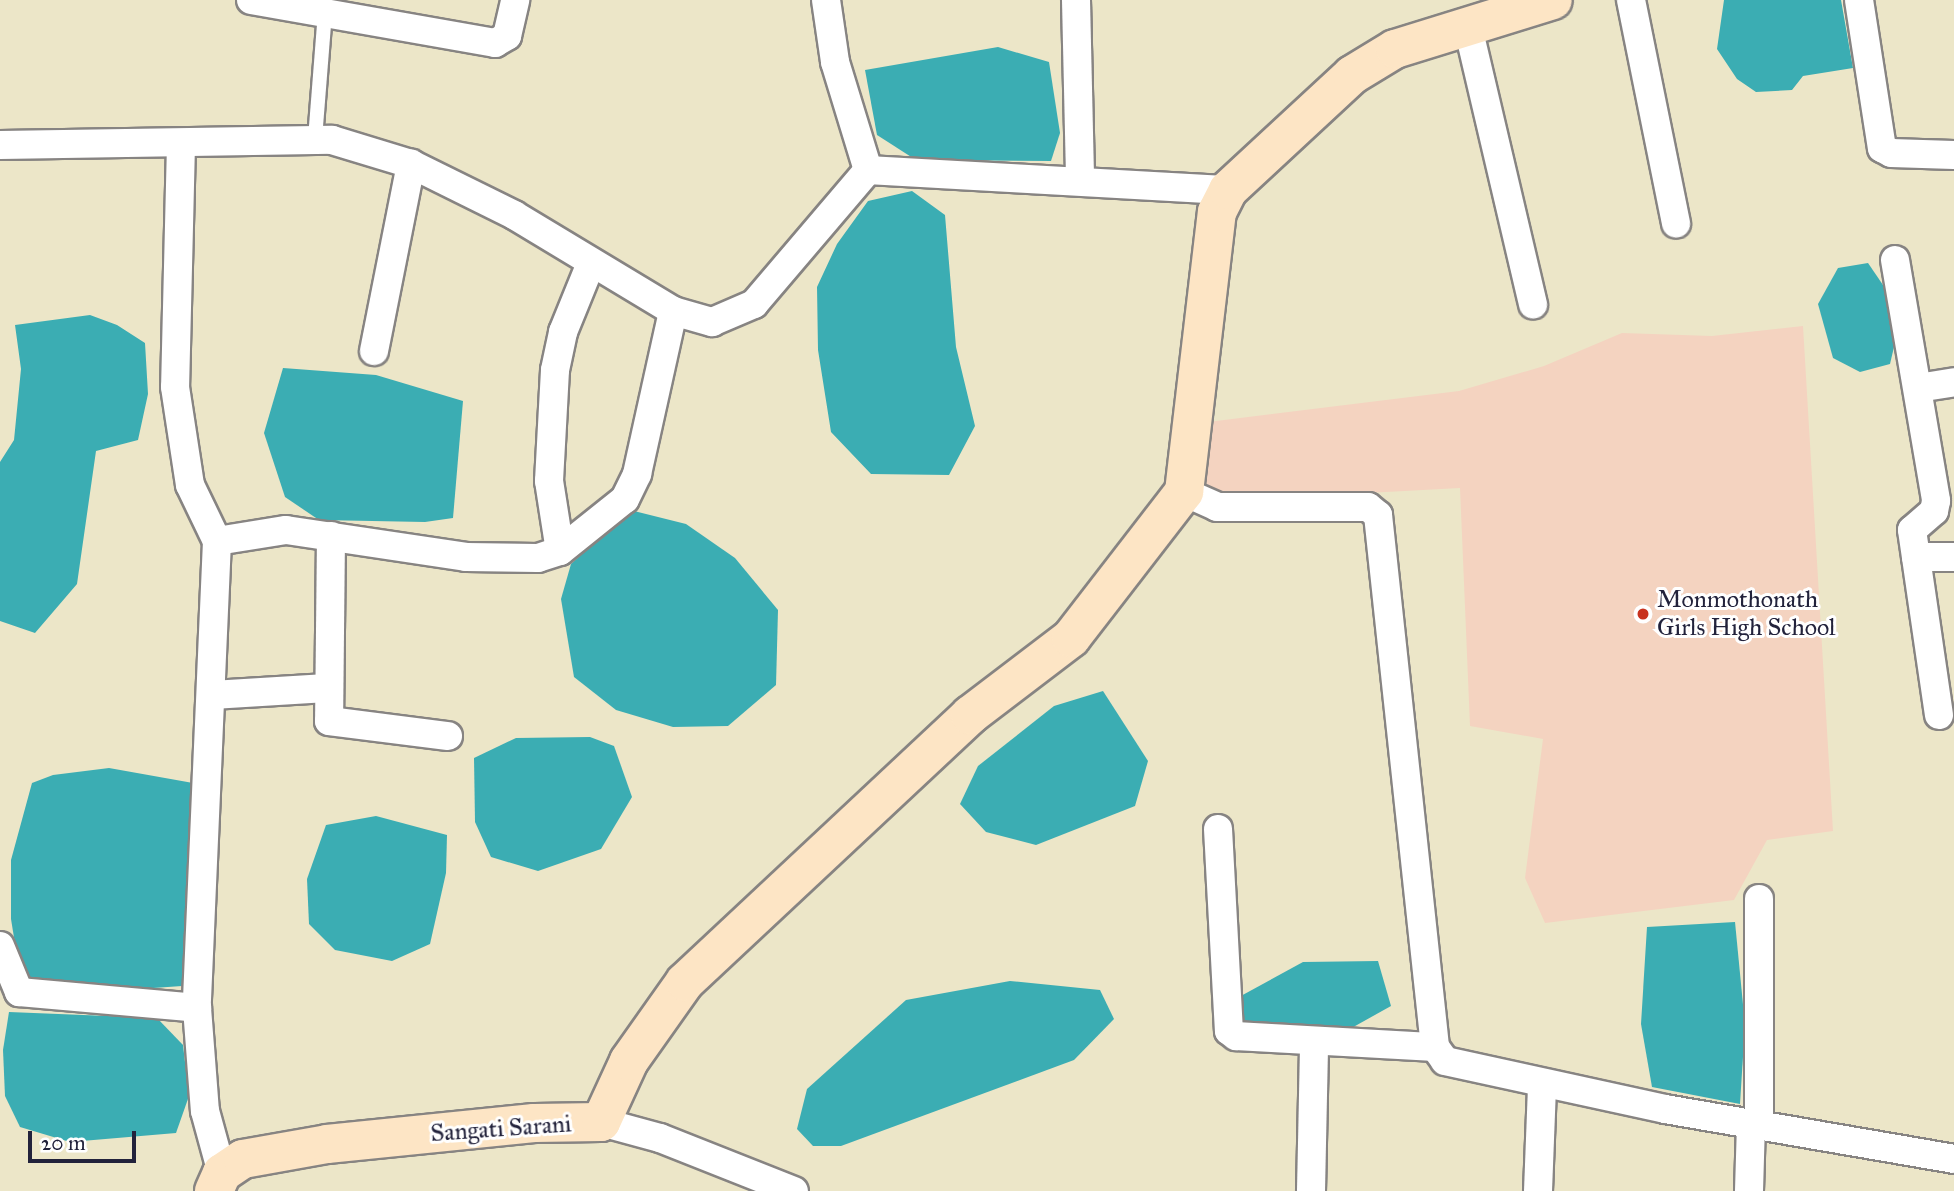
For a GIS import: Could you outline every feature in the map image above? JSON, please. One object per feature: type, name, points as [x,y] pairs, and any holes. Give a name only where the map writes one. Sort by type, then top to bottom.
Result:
[{"type":"street","points":[[251,0],[495,43],[508,36],[516,0]]},
{"type":"street","points":[[826,0],[835,62],[868,170]]},
{"type":"street","points":[[1076,0],[1080,181]]},
{"type":"street","points":[[601,1122],[629,1061],[685,982],[970,715],[1071,638],[1184,492],[1217,212],[1228,190],[1352,75],[1395,50],[1553,0]]},
{"type":"street","points":[[1631,0],[1676,224]]},
{"type":"street","points":[[1859,0],[1882,148],[1891,153],[1954,155]]},
{"type":"street","points":[[1468,27],[1533,305]]},
{"type":"street","points":[[0,145],[332,140],[411,164],[514,215],[673,311],[712,322],[754,304],[868,170]]},
{"type":"street","points":[[181,144],[175,387],[190,485],[217,541],[197,1008],[205,1111],[218,1182]]},
{"type":"street","points":[[374,351],[411,164]]},
{"type":"street","points":[[868,170],[1228,190]]},
{"type":"street","points":[[1895,260],[1936,501],[1934,511],[1914,525],[1939,715]]},
{"type":"street","points":[[560,551],[549,481],[555,370],[563,332],[591,263]]},
{"type":"street","points":[[217,541],[286,530],[466,557],[538,558],[560,551],[601,522],[625,499],[633,482],[673,311]]},
{"type":"street","points":[[1918,388],[1954,382]]},
{"type":"street","points":[[1184,492],[1217,507],[1368,506],[1378,515],[1435,1047],[1445,1061],[1462,1068],[1755,1126],[1954,1159]]},
{"type":"street","points":[[331,536],[327,688],[329,721],[448,736]]},
{"type":"street","points":[[1916,556],[1954,556]]},
{"type":"street","points":[[212,695],[327,688]]},
{"type":"street","points":[[1218,829],[1229,1031],[1237,1036],[1314,1042],[1435,1047]]},
{"type":"street","points":[[1749,1191],[1755,1126],[1759,899]]},
{"type":"street","points":[[0,946],[19,992],[197,1008]]},
{"type":"street","points":[[1311,1191],[1314,1042]]},
{"type":"street","points":[[1538,1191],[1542,1084]]},
{"type":"street","name":"Sangati Sarani","points":[[218,1182],[243,1159],[327,1143],[534,1123],[601,1122],[660,1138],[794,1191]]},
{"type":"lane","points":[[315,139],[325,12]]},
{"type":"shaded area","name":"Monmothonath Girls High School","points":[[1803,326],[1833,831],[1767,840],[1734,900],[1545,923],[1525,878],[1543,739],[1470,726],[1460,488],[1217,501],[1196,488],[1208,422],[1459,391],[1544,366],[1622,333],[1712,336]]},
{"type":"water","points":[[1724,0],[1841,0],[1853,68],[1803,76],[1792,90],[1756,92],[1737,79],[1717,49]]},
{"type":"water","points":[[998,47],[1049,62],[1060,133],[1051,161],[916,160],[877,135],[865,70]]},
{"type":"water","points":[[912,191],[945,215],[956,347],[975,426],[949,475],[871,474],[831,432],[818,350],[817,287],[837,244],[868,201]]},
{"type":"water","points":[[1868,263],[1883,285],[1897,334],[1890,364],[1860,372],[1833,358],[1818,304],[1838,268]]},
{"type":"water","points":[[90,315],[117,325],[145,343],[148,394],[138,440],[96,451],[77,584],[35,633],[0,621],[0,462],[14,440],[21,369],[15,325]]},
{"type":"water","points":[[283,368],[376,375],[463,401],[453,518],[425,522],[319,520],[285,497],[264,433]]},
{"type":"water","points":[[630,510],[686,524],[735,558],[778,610],[776,685],[728,726],[673,727],[616,710],[574,677],[561,599],[571,564]]},
{"type":"water","points":[[1103,691],[1148,761],[1135,806],[1036,845],[986,832],[960,804],[978,766],[1054,706]]},
{"type":"water","points":[[590,737],[614,746],[632,797],[601,849],[538,871],[491,857],[475,822],[474,758],[516,738]]},
{"type":"water","points":[[109,768],[193,783],[182,986],[82,993],[22,987],[11,919],[11,860],[32,783],[53,775]]},
{"type":"water","points":[[376,816],[447,835],[446,873],[430,944],[392,961],[335,950],[309,924],[307,879],[326,825]]},
{"type":"water","points":[[1735,922],[1745,1025],[1740,1104],[1652,1087],[1641,1024],[1647,927]]},
{"type":"water","points":[[1378,961],[1391,1006],[1339,1035],[1242,1034],[1228,1003],[1303,962]]},
{"type":"water","points":[[1010,981],[1100,990],[1114,1019],[1074,1060],[841,1146],[813,1146],[797,1129],[807,1089],[906,1000]]},
{"type":"water","points":[[9,1012],[157,1018],[183,1045],[189,1096],[176,1133],[70,1142],[20,1127],[5,1096],[3,1050]]},
{"type":"place","name":"Monmothonath Girls High School","points":[[1643,614]]}]
